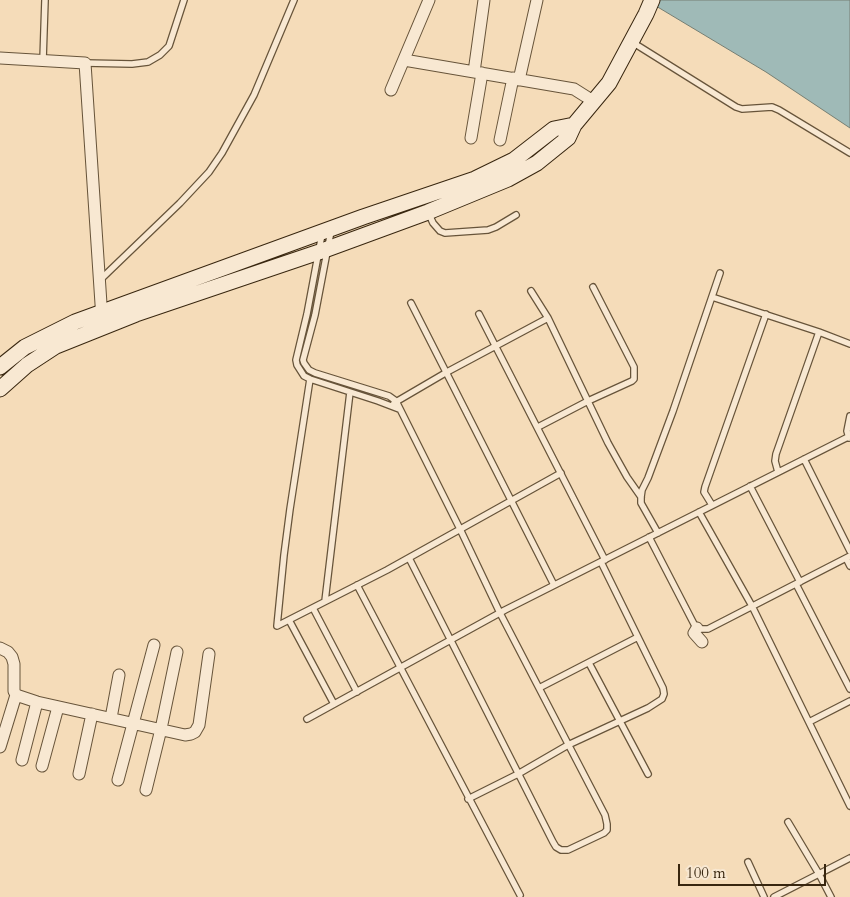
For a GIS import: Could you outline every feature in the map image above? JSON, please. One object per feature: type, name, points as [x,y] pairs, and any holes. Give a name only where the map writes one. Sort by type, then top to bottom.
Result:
[{"type":"street","points":[[391,90],[429,0]]},
{"type":"street","points":[[472,138],[484,0]]},
{"type":"street","points":[[500,140],[538,0]]},
{"type":"street","points":[[0,367],[25,347],[75,322],[101,312],[326,230],[476,179],[538,163],[568,138],[574,125],[609,83],[632,42],[652,0]]},
{"type":"street","points":[[0,58],[85,64],[103,328]]},
{"type":"street","points":[[404,60],[574,89],[593,101]]},
{"type":"street","points":[[1,387],[27,365],[56,346],[136,314],[428,212],[505,173]]},
{"type":"street","points":[[697,628],[694,633],[702,642]]},
{"type":"street","points":[[118,780],[154,645]]},
{"type":"street","points":[[0,648],[8,652],[12,657],[14,664],[14,691],[16,695],[0,748]]},
{"type":"street","points":[[146,790],[177,652]]},
{"type":"street","points":[[16,695],[37,702],[161,728],[185,735],[191,734],[195,732],[198,725],[209,654]]},
{"type":"street","points":[[111,718],[119,675]]},
{"type":"street","points":[[22,760],[37,702]]},
{"type":"street","points":[[42,766],[58,706]]},
{"type":"street","points":[[79,774],[92,714]]},
{"type":"lane","points":[[43,61],[44,0]]},
{"type":"lane","points":[[85,64],[132,64],[148,62],[160,55],[168,46],[184,0]]},
{"type":"lane","points":[[99,281],[180,203],[209,172],[222,153],[254,95],[294,0]]},
{"type":"lane","points":[[632,42],[736,108],[772,107],[850,153]]},
{"type":"lane","points":[[428,212],[440,231],[445,233],[488,230],[516,215]]},
{"type":"lane","points":[[326,230],[314,315],[304,363],[309,370],[315,373],[389,396],[396,401],[500,613],[604,815],[607,824],[607,830],[604,833],[568,850],[561,850],[556,847],[409,558]]},
{"type":"lane","points":[[326,230],[296,365],[310,379],[399,409]]},
{"type":"lane","points":[[640,497],[673,412],[720,273]]},
{"type":"lane","points":[[593,287],[634,366],[635,387]]},
{"type":"lane","points":[[531,291],[548,318],[618,461],[640,497],[644,510],[658,533]]},
{"type":"lane","points":[[712,297],[820,332],[850,344]]},
{"type":"lane","points":[[412,302],[554,585]]},
{"type":"lane","points":[[468,799],[518,774],[568,745],[656,703],[662,699],[664,694],[664,688],[561,473],[479,314]]},
{"type":"lane","points":[[712,505],[704,492],[705,487],[766,314]]},
{"type":"lane","points":[[390,406],[447,372],[548,318]]},
{"type":"lane","points":[[778,472],[775,461],[776,454],[820,332]]},
{"type":"lane","points":[[310,379],[290,509],[277,626],[409,558],[561,473]]},
{"type":"lane","points":[[538,427],[634,379]]},
{"type":"lane","points":[[325,601],[350,392]]},
{"type":"lane","points":[[307,719],[554,585],[849,438],[847,431],[850,416]]},
{"type":"lane","points":[[804,459],[850,551]]},
{"type":"lane","points":[[750,486],[850,690]]},
{"type":"lane","points":[[700,512],[752,606],[850,806]]},
{"type":"lane","points":[[649,537],[694,624],[702,630],[708,629],[848,557],[850,566]]},
{"type":"lane","points":[[357,586],[520,896]]},
{"type":"lane","points":[[313,608],[357,692]]},
{"type":"lane","points":[[289,620],[334,704]]},
{"type":"lane","points":[[539,688],[638,637]]},
{"type":"lane","points":[[589,662],[648,774]]},
{"type":"lane","points":[[809,722],[850,701]]},
{"type":"lane","points":[[788,822],[831,897]]},
{"type":"lane","points":[[774,897],[850,858]]},
{"type":"lane","points":[[748,862],[764,897]]},
{"type":"water","points":[[646,0],[850,0],[850,128],[766,72]]}]
